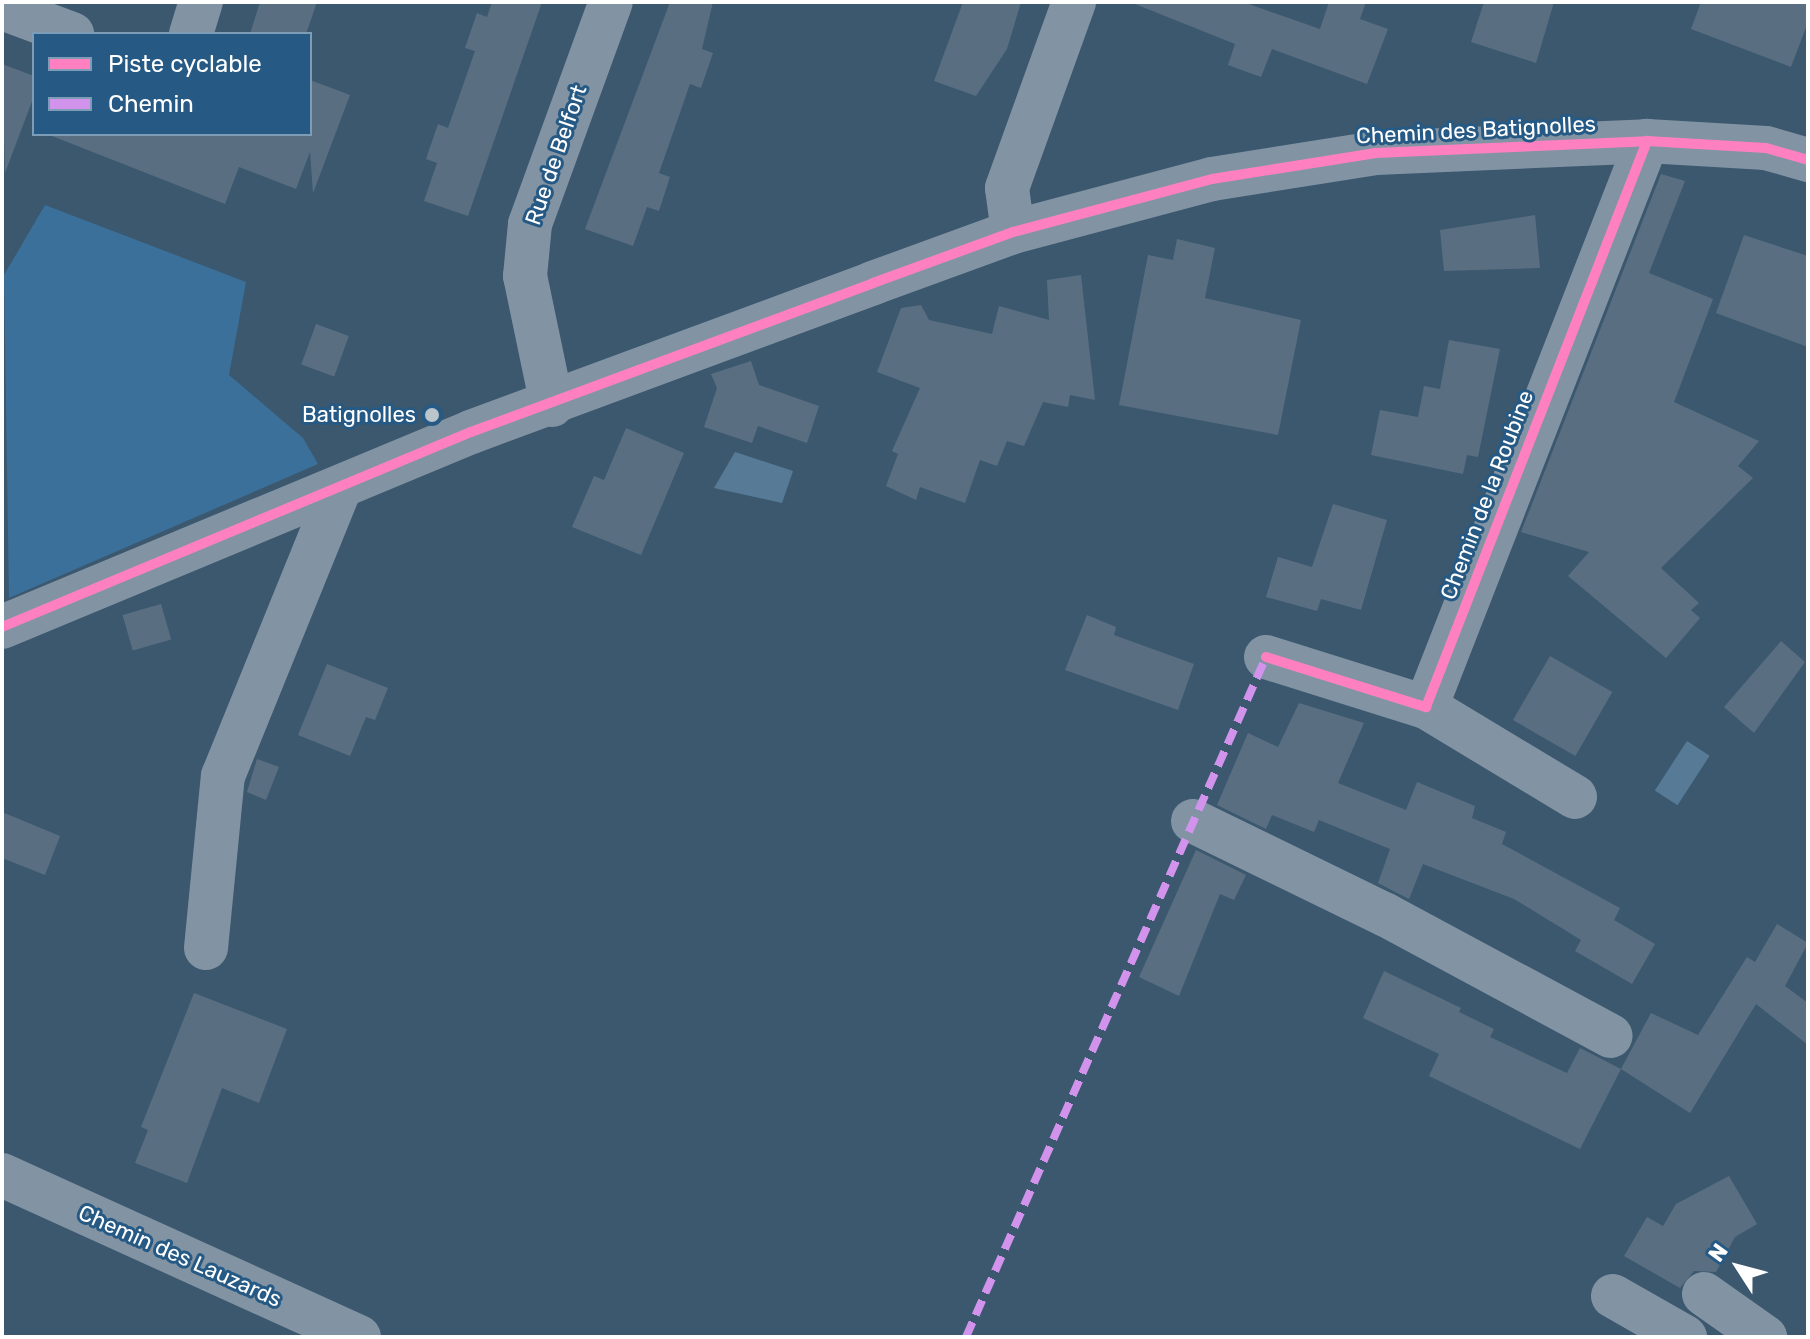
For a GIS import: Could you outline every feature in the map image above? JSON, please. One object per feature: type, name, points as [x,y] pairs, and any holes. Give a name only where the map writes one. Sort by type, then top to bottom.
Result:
[{"type":"street","points":[[192,32],[201,2]]},
{"type":"street","name":"Rue de Belfort","points":[[552,405],[525,276],[530,224],[611,2]]},
{"type":"street","points":[[1013,232],[1007,188],[1074,2]]},
{"type":"street","points":[[2,8],[67,32]]},
{"type":"street","name":"Chemin des Batignolles","points":[[2,627],[340,488],[873,283],[1013,232],[1212,179],[1376,153],[1647,141],[1766,148],[1808,160]]},
{"type":"street","name":"Chemin de la Roubine","points":[[1426,707],[1647,141]]},
{"type":"street","points":[[206,948],[223,776],[340,488]]},
{"type":"street","points":[[1266,657],[1426,707],[1575,797]]},
{"type":"street","points":[[1193,821],[1386,915],[1611,1036]]},
{"type":"street","name":"Chemin des Lauzards","points":[[2,1175],[359,1337]]},
{"type":"street","points":[[1704,1294],[1765,1337]]},
{"type":"street","points":[[1613,1296],[1685,1337]]},
{"type":"shaded area","points":[[45,205],[246,282],[229,375],[303,438],[318,464],[9,598],[4,275]]},
{"type":"shaded area","points":[[735,452],[793,471],[782,503],[714,488]]},
{"type":"shaded area","points":[[1687,741],[1710,756],[1678,805],[1655,790]]},
{"type":"building","points":[[260,2],[317,2],[307,32],[251,32]]},
{"type":"building","points":[[492,2],[542,2],[468,216],[424,201],[437,163],[426,159],[438,124],[448,128],[475,51],[465,48],[477,13],[487,17]]},
{"type":"building","points":[[670,2],[713,2],[702,49],[713,53],[701,88],[690,84],[659,173],[670,177],[659,211],[647,207],[633,246],[585,229]]},
{"type":"building","points":[[963,2],[1021,2],[1007,49],[976,96],[934,81]]},
{"type":"building","points":[[1130,2],[1243,2],[1320,29],[1329,2],[1366,2],[1360,19],[1388,29],[1367,84],[1272,49],[1261,77],[1228,65],[1235,44]]},
{"type":"building","points":[[1484,2],[1554,2],[1536,63],[1471,42]]},
{"type":"building","points":[[1701,2],[1808,2],[1808,22],[1791,67],[1691,29]]},
{"type":"building","points":[[2,64],[32,75],[32,101],[5,173]]},
{"type":"building","points":[[312,81],[350,95],[313,193],[310,152],[296,189],[239,167],[225,204],[52,136],[312,136]]},
{"type":"building","points":[[1661,174],[1685,181],[1649,273],[1713,299],[1674,402],[1759,441],[1738,466],[1753,478],[1661,568],[1699,603],[1691,610],[1700,618],[1666,658],[1568,576],[1589,552],[1521,532]]},
{"type":"building","points":[[1535,215],[1540,268],[1444,271],[1440,230]]},
{"type":"building","points":[[1744,235],[1808,256],[1808,347],[1716,313]]},
{"type":"building","points":[[1177,239],[1215,248],[1205,298],[1301,320],[1278,435],[1119,405],[1148,255],[1173,260]]},
{"type":"building","points":[[1081,275],[1095,400],[1070,395],[1068,407],[1043,402],[1024,446],[1007,441],[997,466],[980,460],[965,503],[920,487],[916,500],[886,486],[898,454],[892,451],[920,388],[877,372],[901,308],[921,305],[929,320],[992,334],[999,306],[1049,320],[1047,280]]},
{"type":"building","points":[[316,324],[349,336],[334,376],[301,364]]},
{"type":"building","points":[[1449,340],[1500,349],[1478,457],[1467,455],[1463,474],[1371,455],[1380,410],[1418,417],[1424,386],[1440,389]]},
{"type":"building","points":[[751,361],[759,385],[819,406],[807,443],[758,426],[752,443],[704,427],[717,388],[711,374]]},
{"type":"building","points":[[626,428],[684,453],[641,555],[572,527],[594,476],[604,480]]},
{"type":"building","points":[[1333,504],[1387,520],[1361,610],[1321,599],[1317,611],[1266,597],[1278,557],[1312,567]]},
{"type":"building","points":[[161,604],[171,640],[133,651],[123,615]]},
{"type":"building","points":[[1087,615],[1116,627],[1114,635],[1194,664],[1178,710],[1065,670]]},
{"type":"building","points":[[1781,641],[1805,662],[1754,733],[1724,707]]},
{"type":"building","points":[[1550,656],[1612,692],[1575,756],[1513,720]]},
{"type":"building","points":[[327,664],[388,688],[375,720],[366,717],[350,756],[298,735]]},
{"type":"building","points":[[1299,703],[1364,723],[1338,783],[1406,810],[1417,782],[1475,806],[1472,818],[1506,832],[1502,844],[1620,908],[1614,920],[1655,944],[1632,984],[1575,951],[1581,940],[1514,899],[1423,864],[1409,899],[1378,883],[1390,849],[1319,820],[1314,832],[1272,815],[1266,829],[1217,805],[1248,733],[1278,747]]},
{"type":"building","points":[[257,759],[279,767],[266,800],[247,792]]},
{"type":"building","points":[[2,812],[60,836],[45,875],[2,858]]},
{"type":"building","points":[[1196,850],[1246,875],[1234,900],[1220,894],[1179,996],[1139,977]]},
{"type":"building","points":[[1777,924],[1808,943],[1785,986],[1808,1003],[1808,1045],[1756,1004],[1690,1113],[1621,1069],[1651,1013],[1698,1035],[1747,957],[1755,962]]},
{"type":"building","points":[[1384,971],[1461,1008],[1459,1012],[1494,1029],[1490,1037],[1567,1073],[1580,1048],[1621,1069],[1580,1149],[1429,1076],[1439,1054],[1363,1018]]},
{"type":"building","points":[[194,993],[287,1029],[259,1103],[222,1088],[187,1183],[135,1163],[148,1130],[141,1127]]},
{"type":"building","points":[[1729,1176],[1757,1224],[1735,1237],[1716,1272],[1694,1271],[1680,1288],[1624,1256],[1647,1217],[1663,1226],[1676,1204]]},
{"type":"marked path","points":[[966,1337],[1266,657]]},
{"type":"cycle path","points":[[2,627],[471,432],[873,283],[1013,232],[1212,179],[1376,153],[1647,141],[1766,148],[1808,160]]},
{"type":"cycle path","points":[[1266,657],[1426,707],[1647,141]]},
{"type":"place","name":"Batignolles","points":[[432,415]]}]
